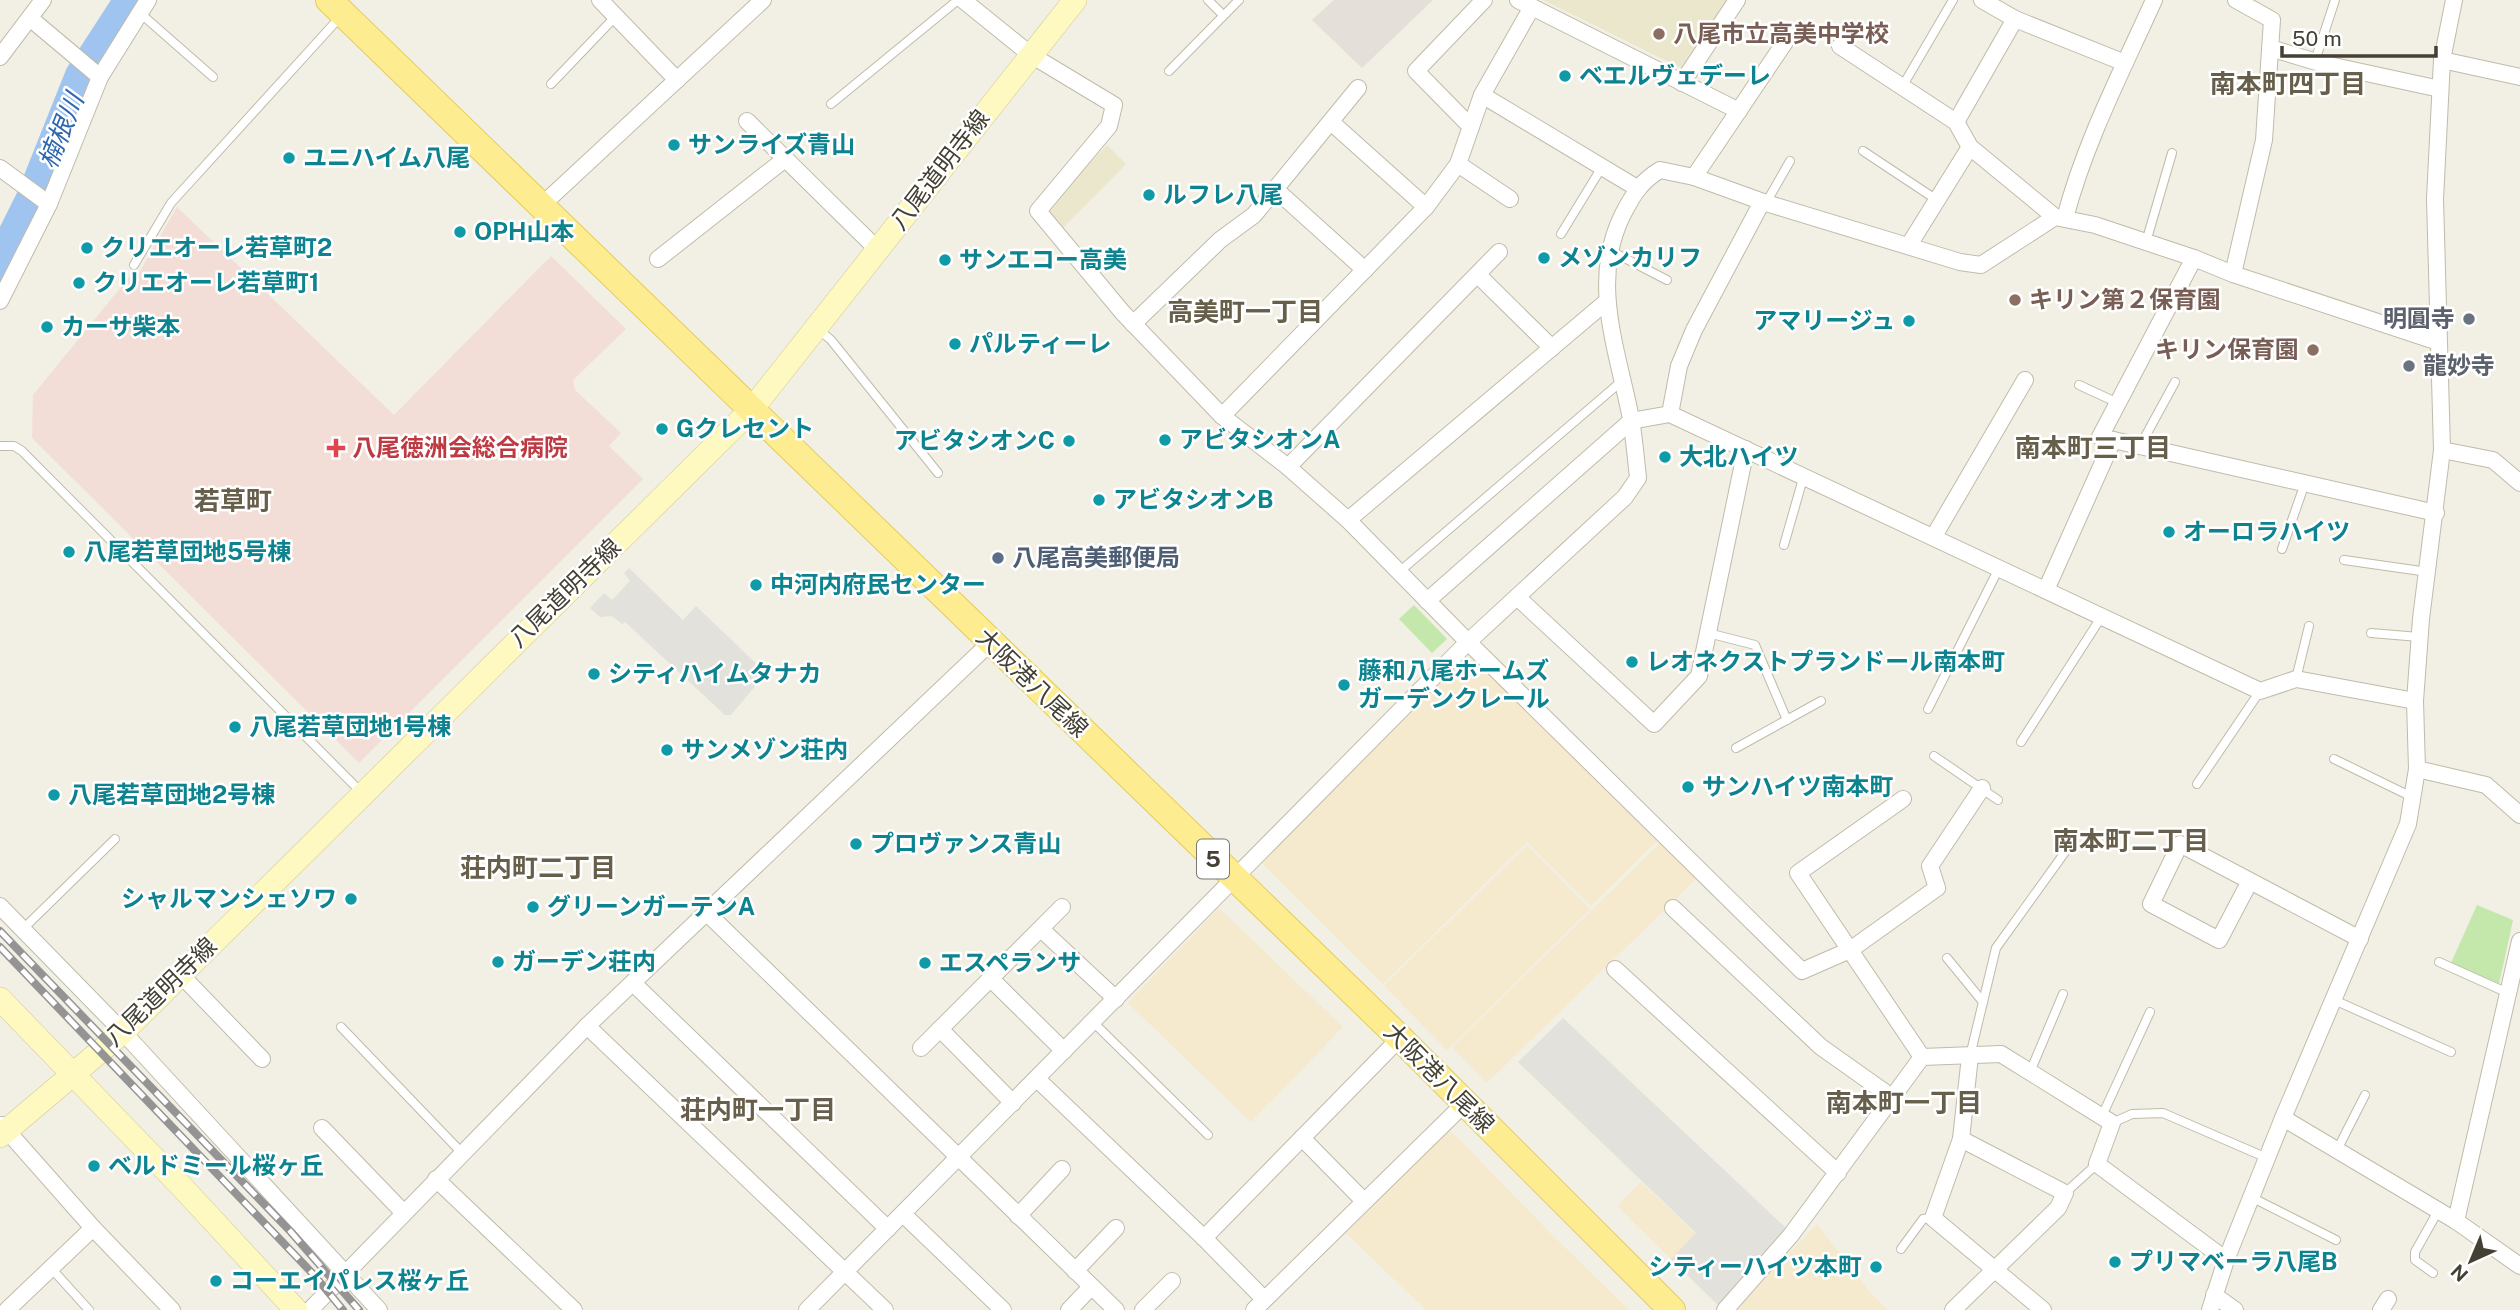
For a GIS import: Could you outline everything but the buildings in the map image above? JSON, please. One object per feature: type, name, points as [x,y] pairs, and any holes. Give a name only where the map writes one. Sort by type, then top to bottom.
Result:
[{"type":"main road","name":"八尾道明寺線","points":[[2,1130],[74,1075],[123,1032],[752,409],[1075,0]]},
{"type":"main road","name":"大阪港八尾線","points":[[336,7],[1400,1038],[1672,1310]]},
{"type":"main road","points":[[0,999],[296,1310]]},
{"type":"street","points":[[0,57],[43,0]]},
{"type":"street","points":[[600,0],[677,80]]},
{"type":"street","points":[[541,206],[763,0]]},
{"type":"street","points":[[961,0],[1031,55],[1114,105],[1109,126],[1038,211],[1133,324],[1222,416],[1288,467],[1348,520],[1802,971],[1850,950],[1937,888],[1930,866],[1982,788]]},
{"type":"street","points":[[1471,127],[1416,71],[1483,0]]},
{"type":"street","points":[[1682,83],[1737,0]]},
{"type":"street","points":[[1982,0],[2015,19],[2125,63]]},
{"type":"street","points":[[807,1310],[1468,642],[1625,497],[1638,478],[1631,421],[1606,302],[1614,232],[1637,188],[1660,170],[1694,177],[1764,202],[1909,244],[1960,262],[1981,265],[2060,218],[2154,0]]},
{"type":"street","points":[[2233,274],[2264,139],[2272,20],[2236,0]]},
{"type":"street","points":[[2235,1310],[2212,1303],[2226,1260],[2408,824],[2417,769],[2415,701],[2420,637],[2442,450],[2435,199],[2442,60],[2454,0]]},
{"type":"street","points":[[1222,416],[1426,207],[1458,164],[1482,95],[1525,4],[1739,111]]},
{"type":"street","points":[[0,301],[49,204],[100,77],[144,6]]},
{"type":"street","points":[[31,19],[100,77]]},
{"type":"street","points":[[1956,122],[2015,19]]},
{"type":"street","points":[[1694,177],[1789,36]]},
{"type":"street","points":[[1840,46],[1956,122],[1970,147],[2060,218],[2146,242],[2438,342]]},
{"type":"street","points":[[2270,48],[2440,89]]},
{"type":"street","points":[[2442,60],[2520,77]]},
{"type":"street","points":[[1133,324],[1220,240],[1254,215],[1358,88]]},
{"type":"street","points":[[1482,95],[1637,188]]},
{"type":"street","points":[[747,121],[877,249]]},
{"type":"street","points":[[1331,121],[1426,207]]},
{"type":"street","points":[[1909,244],[1970,147]]},
{"type":"street","points":[[658,260],[785,159]]},
{"type":"street","points":[[1458,164],[1510,199]]},
{"type":"street","points":[[0,168],[49,204]]},
{"type":"street","points":[[1275,189],[1365,270]]},
{"type":"street","points":[[1670,414],[1679,366],[1694,330],[1764,202]]},
{"type":"street","points":[[1288,467],[1499,252]]},
{"type":"street","points":[[2194,258],[2100,438],[2436,513]]},
{"type":"street","points":[[1478,275],[1552,348]]},
{"type":"street","points":[[1348,520],[1606,302]]},
{"type":"street","points":[[1934,537],[2025,380]]},
{"type":"street","points":[[1427,601],[1631,421],[1670,414],[2260,691],[2297,680],[2415,701]]},
{"type":"street","points":[[2046,590],[2113,440]]},
{"type":"street","points":[[1517,597],[1654,724],[1699,676],[1746,449]]},
{"type":"street","points":[[2442,450],[2493,460],[2519,481]]},
{"type":"street","points":[[310,1310],[587,1026],[990,642]]},
{"type":"street","points":[[2417,769],[2486,785],[2520,815]]},
{"type":"street","points":[[1903,799],[1798,873],[1922,1058]]},
{"type":"street","points":[[2250,881],[2219,940],[2151,904],[2180,844],[2360,939]]},
{"type":"street","points":[[0,906],[123,1032],[379,1310]]},
{"type":"street","points":[[921,1048],[1042,930],[1062,907]]},
{"type":"street","points":[[1672,908],[1821,1048],[1893,1098]]},
{"type":"street","points":[[706,912],[1116,1310]]},
{"type":"street","points":[[1042,930],[1116,999]]},
{"type":"street","points":[[2456,1221],[2520,941]]},
{"type":"street","points":[[1615,969],[1838,1172]]},
{"type":"street","points":[[180,974],[262,1059]]},
{"type":"street","points":[[991,979],[1064,1051]]},
{"type":"street","points":[[633,983],[888,1229]]},
{"type":"street","points":[[587,1026],[884,1310]]},
{"type":"street","points":[[940,1029],[1013,1103]]},
{"type":"street","points":[[1204,1238],[1400,1038]]},
{"type":"street","points":[[1922,1058],[2001,1054],[2107,1119],[2097,1164],[2226,1260]]},
{"type":"street","points":[[1970,1056],[1961,1139],[1933,1218],[2043,1310]]},
{"type":"street","points":[[1725,1310],[1791,1236],[1922,1058]]},
{"type":"street","points":[[1037,1079],[1204,1238],[1259,1305],[1363,1200],[1465,1103]]},
{"type":"street","points":[[2283,1118],[2456,1221],[2520,1266]]},
{"type":"street","points":[[322,1128],[403,1212]]},
{"type":"street","points":[[2,1130],[172,1310]]},
{"type":"street","points":[[1302,1138],[1363,1200]]},
{"type":"street","points":[[1953,1310],[2058,1208],[2065,1193],[1961,1139]]},
{"type":"street","points":[[1018,1216],[1062,1170]]},
{"type":"street","points":[[436,1179],[574,1310]]},
{"type":"street","points":[[903,1214],[1003,1310]]},
{"type":"street","points":[[7,1310],[93,1228]]},
{"type":"street","points":[[1074,1271],[1116,1228]]},
{"type":"street","points":[[1143,1310],[1172,1281]]},
{"type":"street","points":[[1069,1310],[1091,1287]]},
{"type":"lane","points":[[831,104],[961,0]]},
{"type":"lane","points":[[1208,0],[1223,15]]},
{"type":"lane","points":[[1169,71],[1239,0]]},
{"type":"lane","points":[[1902,87],[1953,0]]},
{"type":"lane","points":[[2315,61],[2334,0]]},
{"type":"lane","points":[[144,6],[213,77]]},
{"type":"lane","points":[[134,265],[171,203],[336,7]]},
{"type":"lane","points":[[551,84],[616,16]]},
{"type":"lane","points":[[1863,151],[1937,200]]},
{"type":"lane","points":[[2146,242],[2172,153]]},
{"type":"lane","points":[[1764,202],[1790,160]]},
{"type":"lane","points":[[1561,234],[1602,167]]},
{"type":"lane","points":[[1611,250],[1667,280]]},
{"type":"lane","points":[[816,327],[831,340],[938,473]]},
{"type":"lane","points":[[1399,572],[1623,380]]},
{"type":"lane","points":[[2140,446],[2175,382]]},
{"type":"lane","points":[[2079,385],[2118,403]]},
{"type":"lane","points":[[0,446],[14,446],[22,452],[362,793]]},
{"type":"lane","points":[[1784,545],[1804,475]]},
{"type":"lane","points":[[2282,549],[2305,484]]},
{"type":"lane","points":[[2344,560],[2428,572]]},
{"type":"lane","points":[[1928,709],[1999,567]]},
{"type":"lane","points":[[2021,742],[2102,616]]},
{"type":"lane","points":[[2297,680],[2309,626]]},
{"type":"lane","points":[[1708,633],[1755,645],[1787,720]]},
{"type":"lane","points":[[2371,633],[2420,637]]},
{"type":"lane","points":[[2197,784],[2260,691]]},
{"type":"lane","points":[[1736,748],[1821,701]]},
{"type":"lane","points":[[1934,756],[1998,800]]},
{"type":"lane","points":[[2334,759],[2412,797]]},
{"type":"lane","points":[[23,929],[115,839]]},
{"type":"lane","points":[[1970,1056],[1996,948],[2073,841]]},
{"type":"lane","points":[[1947,958],[1983,1002]]},
{"type":"lane","points":[[2439,962],[2508,993]]},
{"type":"lane","points":[[2030,1072],[2063,995]]},
{"type":"lane","points":[[2334,1000],[2451,1052]]},
{"type":"lane","points":[[2107,1119],[2150,1012]]},
{"type":"lane","points":[[1093,1022],[1208,1135]]},
{"type":"lane","points":[[341,1027],[462,1153]]},
{"type":"lane","points":[[2337,1150],[2365,1095]]},
{"type":"lane","points":[[2107,1119],[2132,1114],[2163,1113],[2267,1158]]},
{"type":"lane","points":[[2065,1193],[2097,1164]]},
{"type":"lane","points":[[2251,1197],[2336,1240]]},
{"type":"lane","points":[[2433,1273],[2415,1261],[2414,1252],[2438,1211]]},
{"type":"lane","points":[[1901,1249],[1923,1219],[1933,1218]]},
{"type":"lane","points":[[51,1268],[89,1310]]},
{"type":"shaded area","points":[[1334,0],[1433,0],[1362,68],[1312,20]]},
{"type":"shaded area","name":"八尾市立高美中学校","points":[[1543,0],[1729,0],[1683,69]]},
{"type":"shaded area","points":[[1107,145],[1126,164],[1061,230],[1045,209]]},
{"type":"shaded area","points":[[177,207],[394,415],[551,256],[626,329],[573,380],[575,390],[621,433],[609,446],[643,479],[359,763],[32,438],[33,395],[134,271],[139,273]]},
{"type":"shaded area","points":[[629,568],[683,620],[696,606],[766,673],[731,715],[725,715],[625,622],[622,624],[612,616],[600,617],[590,608],[604,593],[612,600],[630,581],[624,573]]},
{"type":"shaded area","points":[[1466,657],[1473,657],[1657,841],[1591,906],[1527,842],[1383,984],[1260,861]]},
{"type":"shaded area","points":[[1660,843],[1696,879],[1487,1083],[1452,1047]]},
{"type":"shaded area","points":[[1527,845],[1590,909],[1447,1050],[1384,986]]},
{"type":"shaded area","points":[[1219,908],[1343,1027],[1251,1122],[1128,1003]]},
{"type":"shaded area","points":[[1563,1018],[1788,1230],[1718,1305],[1671,1259],[1696,1233],[1518,1062]]},
{"type":"shaded area","points":[[1450,1130],[1629,1310],[1426,1310],[1346,1233]]},
{"type":"shaded area","points":[[1641,1182],[1743,1279],[1718,1305],[1617,1206]]},
{"type":"shaded area","points":[[1817,1224],[1869,1291],[1888,1310],[1736,1310]]},
{"type":"green space","points":[[1414,605],[1447,639],[1432,653],[1399,619]]},
{"type":"green space","points":[[2477,905],[2513,920],[2499,984],[2451,963]]},
{"type":"waterway","name":"楠根川","points":[[0,268],[34,200],[83,77],[133,0]]},
{"type":"railway","points":[[0,931],[291,1232],[359,1310]]},
{"type":"railway","points":[[0,947],[314,1275],[343,1310]]},
{"type":"place","name":"八尾市立高美中学校","points":[[1659,34]]},
{"type":"place","name":"ベエルヴェデーレ","points":[[1565,76]]},
{"type":"place","name":"サンライズ青山","points":[[674,145]]},
{"type":"place","name":"ユニハイム八尾","points":[[289,158]]},
{"type":"place","name":"ルフレ八尾","points":[[1149,195]]},
{"type":"place","name":"OPH山本","points":[[460,232]]},
{"type":"place","name":"クリエオーレ若草町2","points":[[87,248]]},
{"type":"place","name":"メゾンカリフ","points":[[1544,258]]},
{"type":"place","name":"サンエコー高美","points":[[945,260]]},
{"type":"place","name":"クリエオーレ若草町1","points":[[79,283]]},
{"type":"place","name":"キリン第２保育園","points":[[2015,300]]},
{"type":"place","name":"明圓寺","points":[[2469,319]]},
{"type":"place","name":"アマリージュ","points":[[1909,321]]},
{"type":"place","name":"カーサ柴本","points":[[47,327]]},
{"type":"place","name":"パルティーレ","points":[[955,344]]},
{"type":"place","name":"キリン保育園","points":[[2313,350]]},
{"type":"place","name":"龍妙寺","points":[[2409,366]]},
{"type":"place","name":"Gクレセント","points":[[662,429]]},
{"type":"place","name":"アビタシオンA","points":[[1165,440]]},
{"type":"place","name":"アビタシオンC","points":[[1069,441]]},
{"type":"place","name":"八尾徳洲会総合病院","points":[[336,448]]},
{"type":"place","name":"大北ハイツ","points":[[1665,457]]},
{"type":"place","name":"アビタシオンB","points":[[1099,500]]},
{"type":"place","name":"オーロラハイツ","points":[[2169,532]]},
{"type":"place","name":"八尾若草団地5号棟","points":[[69,552]]},
{"type":"place","name":"八尾高美郵便局","points":[[998,558]]},
{"type":"place","name":"中河内府民センター","points":[[756,585]]},
{"type":"place","name":"レオネクストプランドール南本町","points":[[1632,662]]},
{"type":"place","name":"シティハイムタナカ","points":[[594,674]]},
{"type":"place","name":"藤和八尾ホームズ ガーデンクレール","points":[[1344,685]]},
{"type":"place","name":"八尾若草団地1号棟","points":[[235,727]]},
{"type":"place","name":"サンメゾン荘内","points":[[667,750]]},
{"type":"place","name":"サンハイツ南本町","points":[[1688,787]]},
{"type":"place","name":"八尾若草団地2号棟","points":[[54,795]]},
{"type":"place","name":"プロヴァンス青山","points":[[856,844]]},
{"type":"place","name":"シャルマンシェソワ","points":[[351,899]]},
{"type":"place","name":"グリーンガーテンA","points":[[533,907]]},
{"type":"place","name":"ガーデン荘内","points":[[498,962]]},
{"type":"place","name":"エスペランサ","points":[[925,963]]},
{"type":"place","name":"ベルドミール桜ヶ丘","points":[[94,1166]]},
{"type":"place","name":"プリマベーラ八尾B","points":[[2115,1262]]},
{"type":"place","name":"シティーハイツ本町","points":[[1876,1267]]},
{"type":"place","name":"コーエイパレス桜ヶ丘","points":[[216,1281]]},
{"type":"district","name":"南本町四丁目","points":[[2288,84]]},
{"type":"district","name":"高美町一丁目","points":[[1245,312]]},
{"type":"district","name":"南本町三丁目","points":[[2093,448]]},
{"type":"district","name":"若草町","points":[[233,501]]},
{"type":"district","name":"南本町二丁目","points":[[2131,841]]},
{"type":"district","name":"荘内町二丁目","points":[[538,868]]},
{"type":"district","name":"南本町一丁目","points":[[1904,1103]]},
{"type":"district","name":"荘内町一丁目","points":[[758,1110]]}]
